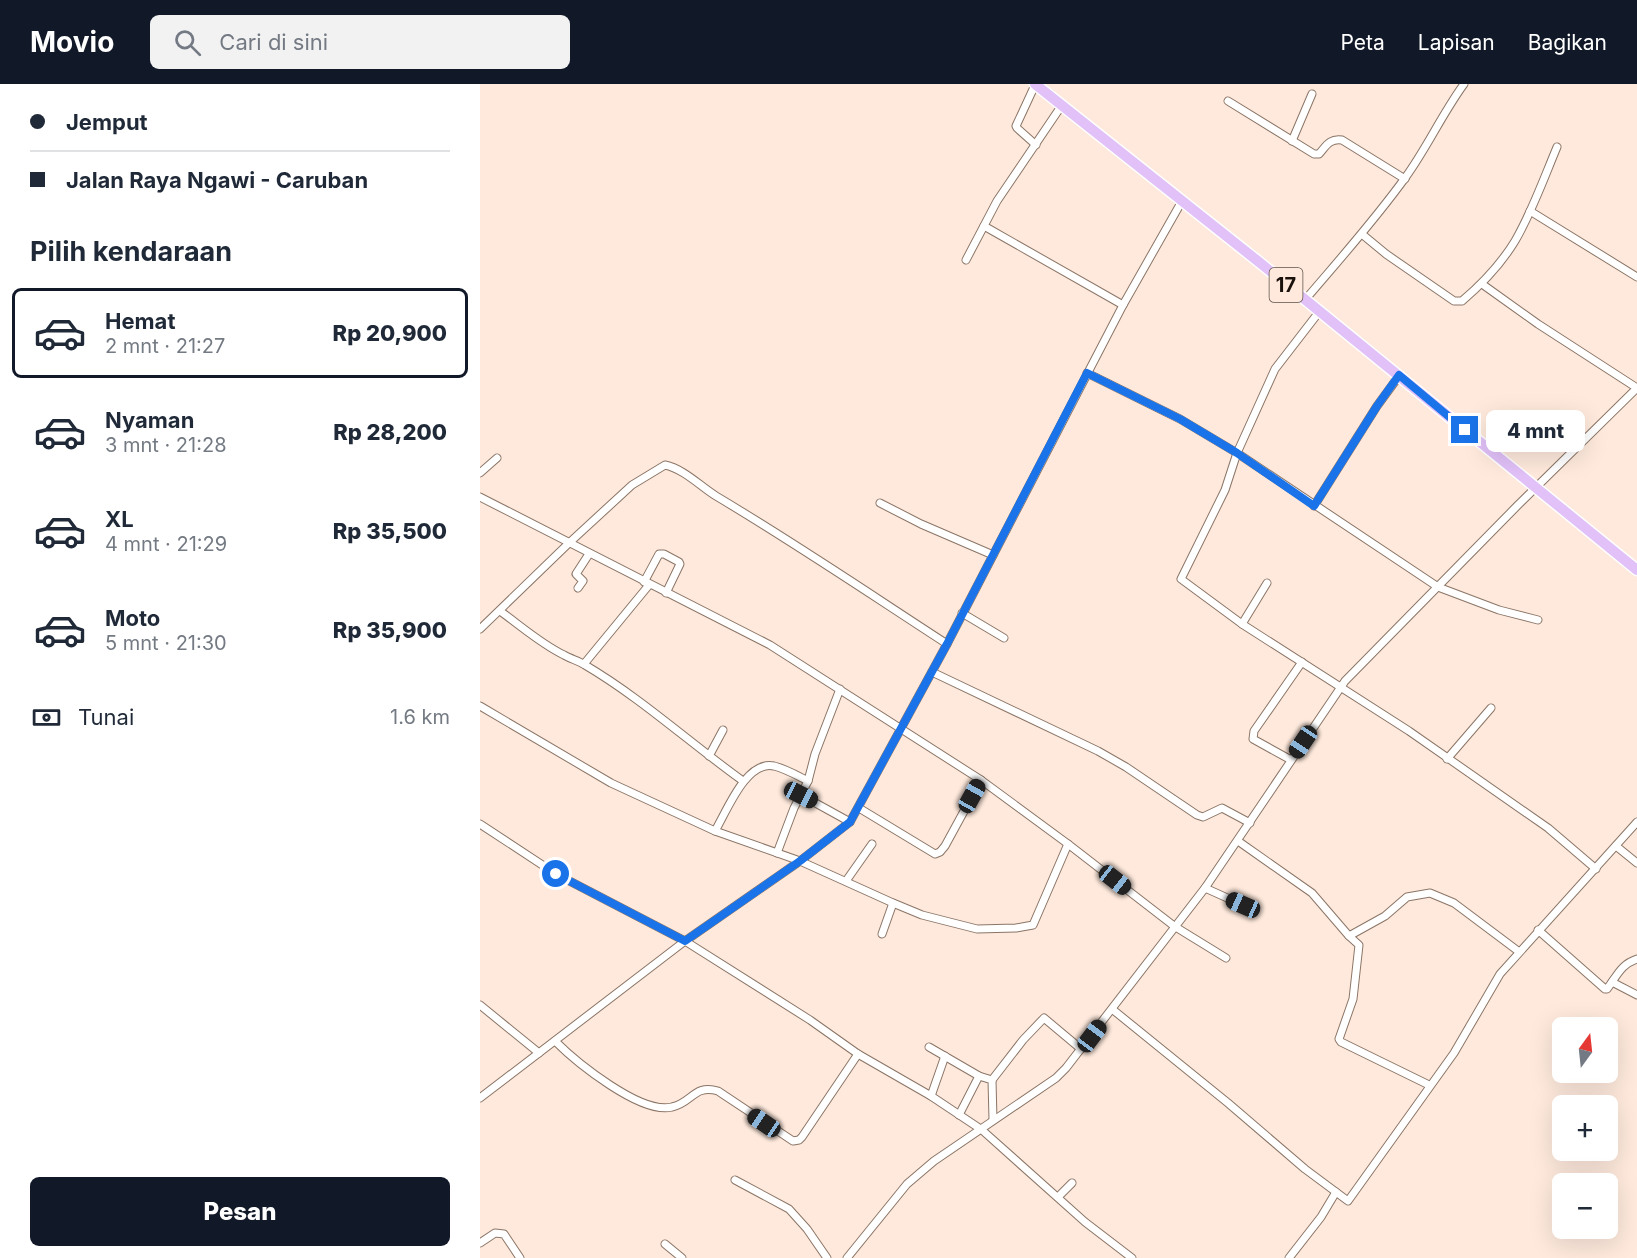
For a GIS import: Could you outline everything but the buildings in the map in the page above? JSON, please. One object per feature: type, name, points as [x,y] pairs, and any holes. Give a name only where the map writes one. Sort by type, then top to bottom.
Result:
[{"type":"highway","name":"17","points":[[1035,84],[1399,375],[1637,570]]},
{"type":"street","points":[[1035,84],[1016,126],[1036,145]]},
{"type":"street","points":[[1305,300],[1363,235],[1405,178],[1423,152],[1448,105],[1464,84]]},
{"type":"street","points":[[1292,141],[1312,94]]},
{"type":"street","points":[[1228,101],[1317,155],[1331,141],[1342,140],[1405,178]]},
{"type":"street","points":[[966,260],[998,201],[1062,105]]},
{"type":"street","points":[[1363,235],[1386,254],[1454,301],[1462,301],[1482,284],[1514,242],[1557,147]]},
{"type":"street","points":[[480,1098],[685,941],[800,861],[850,822],[860,808],[947,644],[1123,305],[1182,201]]},
{"type":"street","points":[[1530,211],[1637,277]]},
{"type":"street","points":[[984,226],[1123,305]]},
{"type":"street","points":[[847,1258],[916,1175],[1056,1078],[1081,1049],[1204,888],[1238,841],[1340,687],[1536,487],[1637,388],[1538,324],[1482,284]]},
{"type":"street","points":[[1319,312],[1275,369],[1237,453],[1225,490],[1198,548],[1181,576],[1185,583],[1242,624],[1409,731],[1556,834],[1596,869]]},
{"type":"street","points":[[1087,373],[1180,419],[1237,453],[1438,587],[1498,610],[1538,620]]},
{"type":"street","points":[[1314,506],[1399,375]]},
{"type":"street","points":[[480,473],[497,458]]},
{"type":"street","points":[[480,629],[632,485],[660,467],[671,466],[794,542],[947,644]]},
{"type":"street","points":[[480,497],[666,594],[770,645],[981,780],[1174,926],[1226,957]]},
{"type":"street","points":[[880,503],[921,524],[993,555]]},
{"type":"street","points":[[579,588],[583,581],[576,574],[589,554]]},
{"type":"street","points":[[584,664],[647,583],[659,554],[664,554],[680,564],[666,594]]},
{"type":"street","points":[[1242,624],[1267,583]]},
{"type":"street","points":[[500,611],[542,642],[584,664],[668,722],[743,782]]},
{"type":"street","points":[[962,614],[1004,638]]},
{"type":"street","points":[[1291,760],[1253,739],[1254,731],[1302,662]]},
{"type":"street","points":[[932,672],[1098,751],[1197,815],[1203,817],[1222,808],[1250,823]]},
{"type":"street","points":[[777,853],[808,781],[815,754],[840,689]]},
{"type":"street","points":[[480,706],[611,783],[716,831],[800,861],[922,915],[970,928],[1026,928],[1033,925],[1068,844]]},
{"type":"street","points":[[1447,759],[1491,708]]},
{"type":"street","points":[[709,756],[723,730]]},
{"type":"street","points":[[716,831],[743,782],[754,770],[763,765],[775,766],[808,781]]},
{"type":"street","points":[[860,808],[935,854],[945,846],[981,780]]},
{"type":"street","points":[[801,795],[850,822]]},
{"type":"street","points":[[1112,1009],[1228,1103],[1296,1162],[1348,1200],[1454,1053],[1500,974],[1518,951],[1637,822]]},
{"type":"street","points":[[480,824],[556,874],[685,941],[810,1020],[858,1054],[959,1114],[981,1130],[1085,1222],[1132,1258]]},
{"type":"street","points":[[1238,841],[1312,894],[1359,945],[1353,999],[1339,1039],[1429,1085]]},
{"type":"street","points":[[846,881],[872,844]]},
{"type":"street","points":[[1616,846],[1637,863]]},
{"type":"street","points":[[1204,888],[1243,905]]},
{"type":"street","points":[[1349,936],[1385,916],[1407,897],[1430,893],[1454,903],[1518,951]]},
{"type":"street","points":[[882,934],[894,903]]},
{"type":"street","points":[[1538,930],[1602,988],[1607,989],[1622,966],[1637,959]]},
{"type":"street","points":[[1612,982],[1637,995]]},
{"type":"street","points":[[480,1005],[539,1053]]},
{"type":"street","points":[[993,1120],[992,1080],[1023,1040],[1044,1018],[1081,1049]]},
{"type":"street","points":[[555,1041],[582,1066],[623,1093],[644,1103],[661,1108],[671,1108],[700,1090],[708,1088],[717,1091],[793,1141],[802,1137],[858,1054]]},
{"type":"street","points":[[929,1047],[979,1076],[992,1080]]},
{"type":"street","points":[[931,1096],[945,1056]]},
{"type":"street","points":[[959,1114],[979,1076]]},
{"type":"street","points":[[735,1180],[789,1209],[807,1229],[827,1258]]},
{"type":"street","points":[[1058,1197],[1072,1184]]},
{"type":"street","points":[[1289,1258],[1321,1217],[1336,1192]]},
{"type":"street","points":[[480,1243],[495,1233],[504,1234],[520,1258]]},
{"type":"street","points":[[665,1244],[682,1258]]},
{"type":"route","points":[[556,874],[685,941],[800,861],[850,822],[860,808],[947,644],[1087,373],[1180,419],[1237,453],[1314,506],[1399,375],[1465,430]]}]
